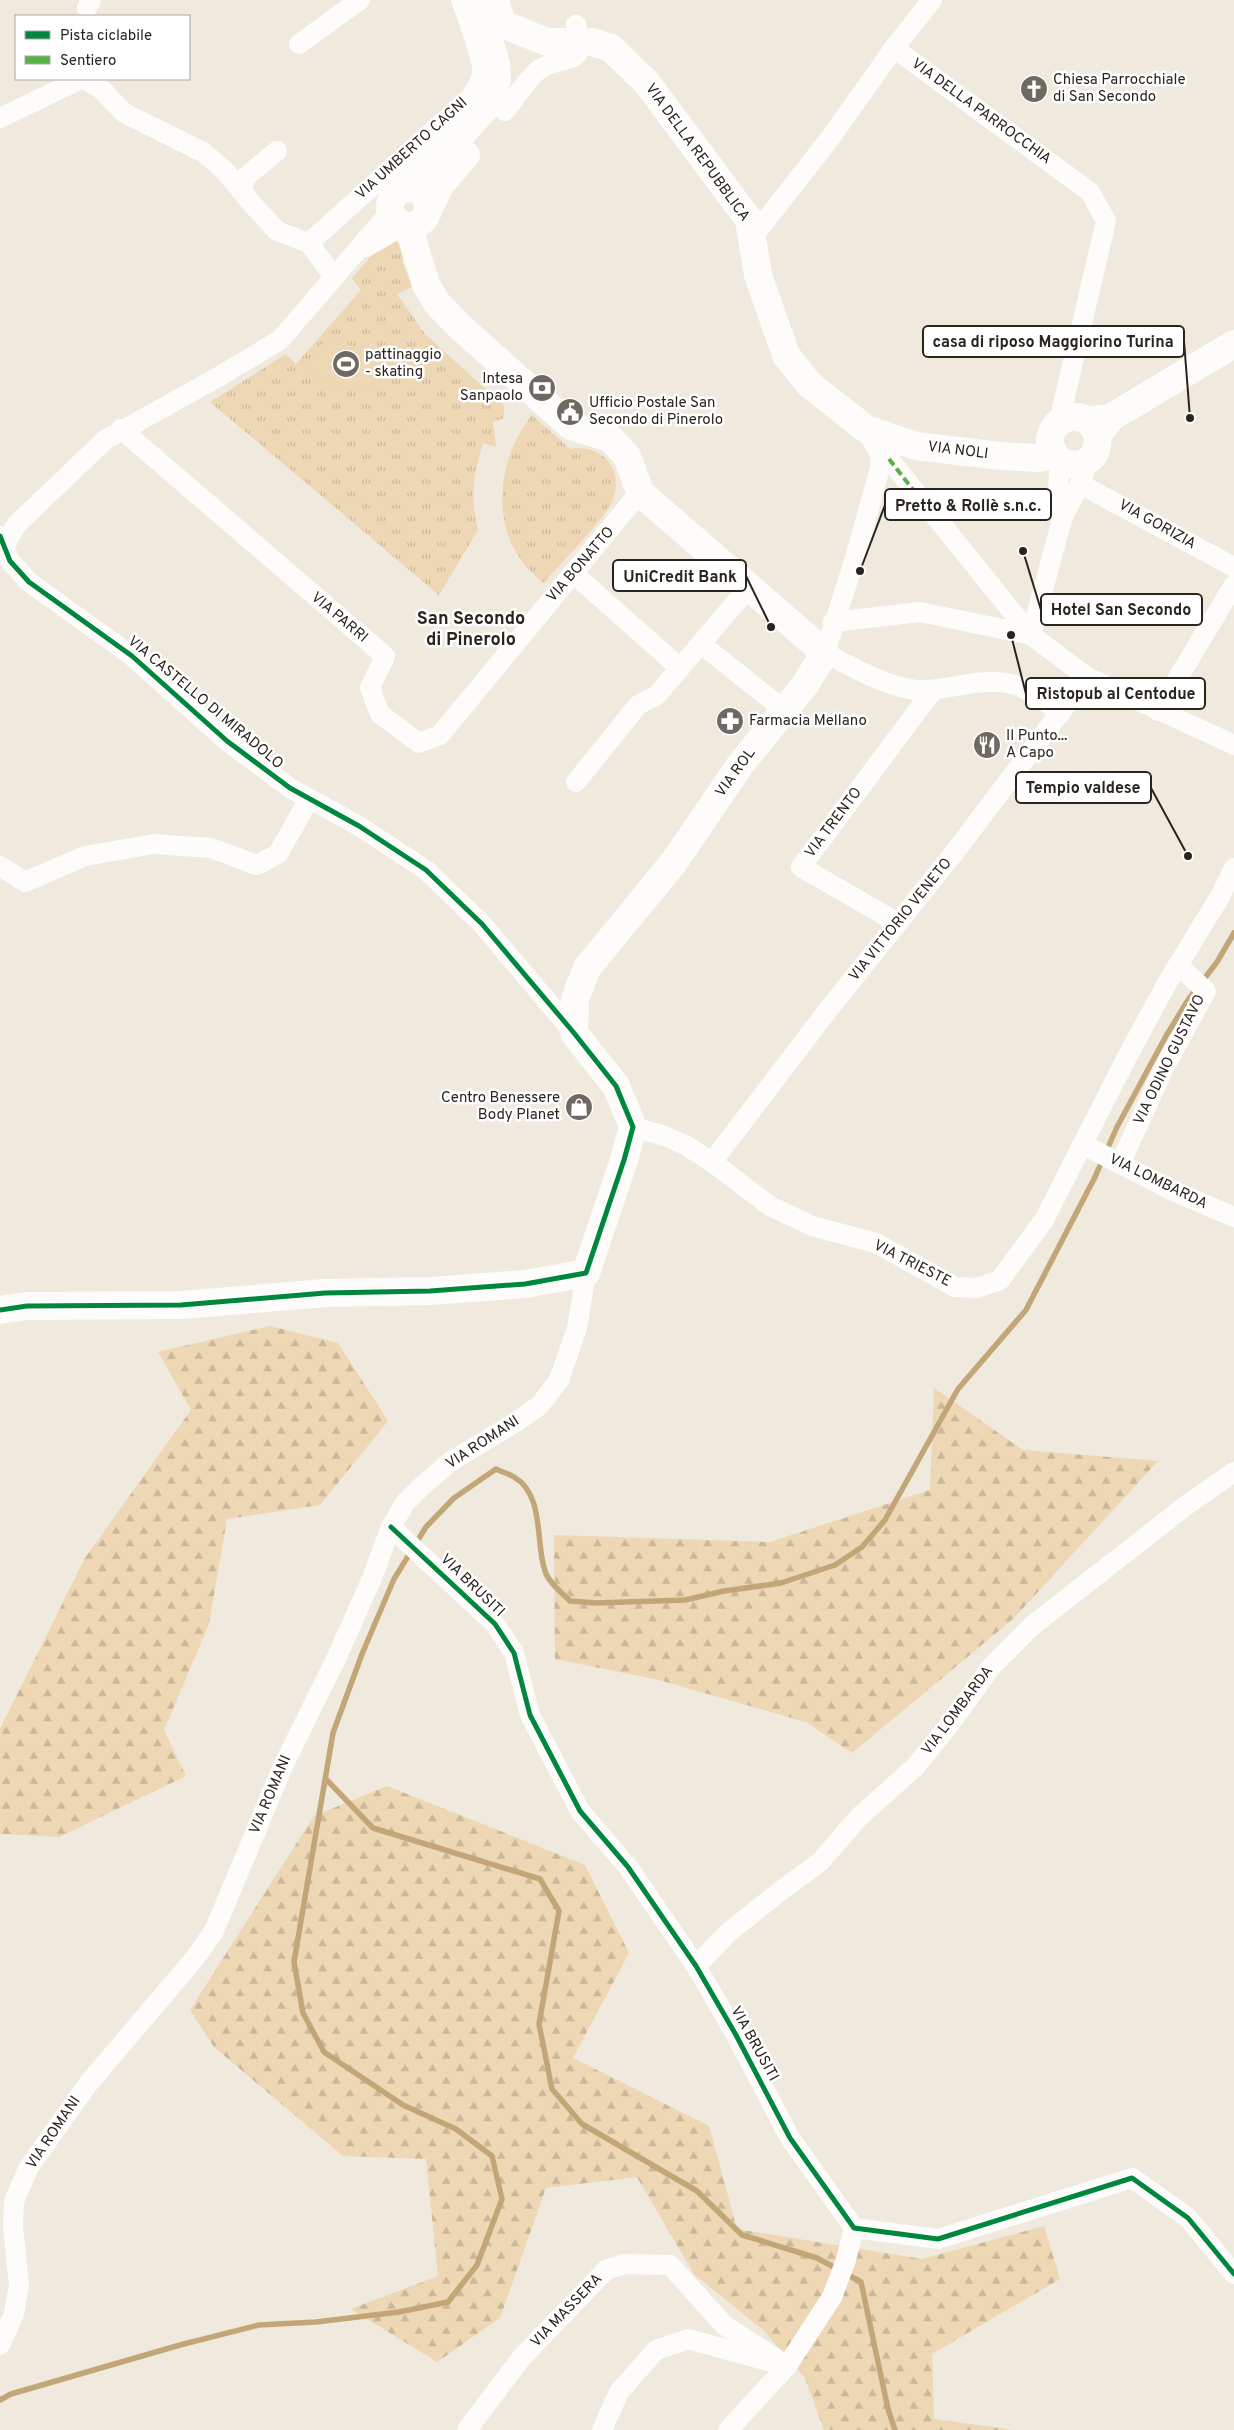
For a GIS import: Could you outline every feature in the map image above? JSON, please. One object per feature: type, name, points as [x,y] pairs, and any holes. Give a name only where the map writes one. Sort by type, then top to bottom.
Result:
[{"type":"street","points":[[299,44],[360,0]]},
{"type":"street","name":"VIA UMBERTO CAGNI","points":[[309,243],[471,97],[478,86],[482,75],[480,62],[461,0]]},
{"type":"street","name":"VIA UMBERTO CAGNI","points":[[411,219],[428,200],[420,190],[407,187],[440,157],[488,104],[494,93],[497,79],[496,64],[477,0]]},
{"type":"street","points":[[752,238],[831,137],[894,48],[932,0]]},
{"type":"street","points":[[499,12],[515,80],[513,93],[505,111]]},
{"type":"street","name":"VIA DELLA REPUBBLICA","points":[[499,12],[547,42],[583,36],[611,48],[647,83],[749,220],[758,275],[786,354],[809,384],[866,429],[916,446]]},
{"type":"street","points":[[2,540],[105,440],[280,340],[352,256],[411,219],[540,70],[575,56],[580,49],[583,36]]},
{"type":"street","name":"VIA DELLA PARROCCHIA","points":[[894,48],[1090,192],[1106,222],[1066,393],[1081,423]]},
{"type":"street","points":[[0,118],[81,80]]},
{"type":"street","points":[[85,80],[102,89],[124,112],[203,152],[224,170],[278,231],[309,243],[334,277]]},
{"type":"street","points":[[243,192],[244,178],[277,151]]},
{"type":"street","points":[[411,219],[420,261],[430,291],[437,303],[458,325],[571,426],[610,438],[627,456],[640,492],[825,653],[890,683],[916,690],[933,690],[978,682],[997,681],[1026,688],[1061,713]]},
{"type":"street","points":[[1062,519],[1058,489],[1057,458],[1050,440],[1234,344]]},
{"type":"street","points":[[1001,456],[1081,423]]},
{"type":"street","points":[[1031,635],[1062,519],[1084,472],[1097,450],[1081,423]]},
{"type":"street","points":[[866,429],[884,464],[932,514],[1031,635],[1087,676],[1158,711],[1234,745]]},
{"type":"street","name":"VIA PARRI","points":[[121,430],[384,656],[370,688],[380,714],[419,743],[440,735],[502,661]]},
{"type":"street","points":[[884,464],[916,446]]},
{"type":"street","name":"VIA NOLI","points":[[916,446],[1001,456],[1057,458],[1074,465],[1084,472]]},
{"type":"street","name":"VIA ROL","points":[[574,1033],[575,999],[587,968],[674,862],[740,765],[818,666],[825,653],[833,622],[884,464]]},
{"type":"street","name":"VIA GORIZIA","points":[[1084,472],[1234,567]]},
{"type":"street","name":"VIA BONATTO","points":[[502,661],[528,625],[574,574],[640,492]]},
{"type":"street","name":"VIA CASTELLO DI MIRADOLO","points":[[2,540],[10,561],[29,582],[132,656],[227,741],[290,788],[359,826],[426,870],[482,924],[574,1033]]},
{"type":"street","points":[[574,574],[680,668]]},
{"type":"street","points":[[1158,711],[1234,585]]},
{"type":"street","points":[[576,782],[638,704],[657,695],[749,587]]},
{"type":"street","points":[[833,622],[920,612],[1031,635]]},
{"type":"street","points":[[701,644],[784,710]]},
{"type":"street","name":"VIA VITTORIO VENETO","points":[[712,1162],[828,1010],[960,846],[1087,676]]},
{"type":"street","name":"VIA TRENTO","points":[[898,923],[801,867],[933,690]]},
{"type":"street","points":[[0,866],[25,882],[85,856],[154,844],[211,848],[257,865],[278,854],[309,799]]},
{"type":"street","points":[[1084,1145],[1127,1057],[1178,965],[1222,894],[1234,868]]},
{"type":"street","name":"VIA ODINO GUSTAVO","points":[[1120,1164],[1163,1070],[1206,991],[1178,965]]},
{"type":"street","points":[[0,1310],[27,1306],[180,1305],[325,1293],[430,1290],[525,1284],[586,1273],[624,1160],[632,1127],[616,1086],[574,1033]]},
{"type":"street","name":"VIA TRIESTE","points":[[632,1127],[664,1136],[712,1162],[770,1206],[812,1226],[876,1243],[955,1287],[977,1288],[1000,1280],[1018,1258],[1044,1220],[1084,1145]]},
{"type":"street","name":"VIA LOMBARDA","points":[[1084,1145],[1171,1190],[1234,1217]]},
{"type":"street","name":"VIA ROMANI","points":[[0,2345],[14,2314],[19,2284],[13,2228],[7,2201],[88,2084],[195,1958],[214,1931],[283,1766],[336,1659],[406,1503],[450,1462],[516,1422],[540,1405],[559,1380],[577,1328],[586,1273]]},
{"type":"street","name":"VIA LOMBARDA","points":[[696,1966],[729,1932],[782,1888],[820,1862],[859,1817],[915,1767],[948,1728],[991,1667],[1034,1625],[1188,1504],[1234,1472]]},
{"type":"street","name":"VIA BRUSITI","points":[[394,1530],[422,1554],[495,1624],[514,1653],[530,1715],[580,1811],[628,1867],[696,1966],[736,2035],[790,2138],[854,2228]]},
{"type":"street","points":[[728,2430],[787,2366],[832,2297],[846,2260],[854,2228],[938,2239],[1132,2178],[1188,2218],[1234,2274]]},
{"type":"street","name":"VIA MASSERA","points":[[466,2430],[522,2357],[606,2270],[624,2264],[670,2266],[724,2325],[787,2366]]},
{"type":"street","points":[[602,2430],[619,2392],[656,2350],[688,2339],[787,2366]]},
{"type":"green space","points":[[395,240],[402,247],[403,264],[412,287],[397,294],[425,334],[504,406],[504,418],[493,422],[496,447],[483,443],[477,466],[473,496],[478,530],[439,595],[210,402],[286,354],[296,364],[361,290],[352,278],[380,246]]},
{"type":"green space","name":"pattinaggio - skating","points":[[333,340],[372,352],[376,355],[382,370],[378,382],[369,390],[361,391],[347,388],[330,383],[314,374],[311,362],[314,352],[322,344]]},
{"type":"green space","points":[[532,415],[570,449],[589,449],[605,458],[613,469],[616,481],[615,495],[609,507],[544,583],[526,566],[513,547],[505,525],[502,502],[504,479],[510,456],[519,435]]},
{"type":"green space","points":[[270,1326],[338,1343],[388,1421],[320,1505],[227,1519],[209,1624],[164,1730],[186,1776],[59,1837],[0,1834],[0,1729],[85,1558],[191,1410],[158,1352]]},
{"type":"green space","points":[[934,1388],[1023,1450],[1158,1461],[1013,1619],[852,1753],[806,1722],[659,1680],[555,1659],[554,1535],[770,1542],[930,1490]]},
{"type":"green space","points":[[387,1786],[585,1865],[629,1953],[573,2058],[709,2126],[737,2229],[922,2259],[1044,2226],[1060,2279],[932,2354],[934,2419],[1015,2430],[824,2430],[805,2378],[764,2331],[694,2274],[637,2177],[546,2188],[500,2318],[437,2362],[351,2309],[438,2276],[426,2159],[343,2156],[214,2047],[190,2010],[314,1816]]},
{"type":"waterway","points":[[0,2400],[11,2394],[180,2345],[259,2325],[316,2322],[399,2312],[448,2302],[477,2265],[502,2199],[492,2156],[456,2129],[403,2105],[324,2052],[303,2013],[294,1962],[333,1733],[362,1654],[394,1579],[426,1527],[454,1498],[496,1469],[514,1477],[524,1485],[531,1495],[535,1507],[545,1571],[552,1583],[570,1601],[596,1603],[685,1600],[724,1591],[781,1583],[835,1565],[862,1547],[885,1520],[958,1389],[1026,1310],[1095,1177],[1117,1127],[1166,1036],[1188,1000],[1217,962],[1234,933]]},
{"type":"waterway","points":[[326,1779],[373,1828],[540,1879],[559,1911],[539,2024],[552,2089],[582,2124],[697,2191],[742,2235],[817,2258],[861,2282],[888,2409],[895,2430]]},
{"type":"marked path","points":[[889,459],[932,514]]},
{"type":"cycle path","points":[[0,536],[10,561],[29,582],[132,656],[227,741],[290,788],[359,826],[426,870],[482,924],[574,1033],[616,1086],[633,1127],[624,1160],[586,1273],[525,1284],[430,1291],[325,1293],[181,1305],[27,1306],[0,1310]]},
{"type":"cycle path","points":[[391,1527],[495,1624],[514,1653],[530,1715],[580,1811],[628,1867],[696,1966],[736,2035],[790,2138],[854,2228],[938,2239],[1132,2178],[1188,2218],[1234,2274]]},
{"type":"place","name":"Chiesa Parrocchiale di San Secondo","points":[[1034,89]]},
{"type":"place","name":"pattinaggio - skating","points":[[346,364]]},
{"type":"place","name":"Intesa Sanpaolo","points":[[542,388]]},
{"type":"place","name":"Ufficio Postale San Secondo di Pinerolo","points":[[570,412]]},
{"type":"place","name":"casa di riposo Maggiorino Turina","points":[[1190,418]]},
{"type":"place","name":"Hotel San Secondo","points":[[1023,551]]},
{"type":"place","name":"Pretto & Rollè s.n.c.","points":[[860,571]]},
{"type":"place","name":"UniCredit Bank","points":[[771,627]]},
{"type":"place","name":"Ristopub al Centodue","points":[[1011,635]]},
{"type":"place","name":"Farmacia Mellano","points":[[730,721]]},
{"type":"place","name":"Il Punto... A Capo","points":[[987,745]]},
{"type":"place","name":"Tempio valdese","points":[[1188,856]]},
{"type":"place","name":"Centro Benessere Body Planet","points":[[579,1107]]},
{"type":"district","name":"San Secondo di Pinerolo","points":[[471,629]]}]
